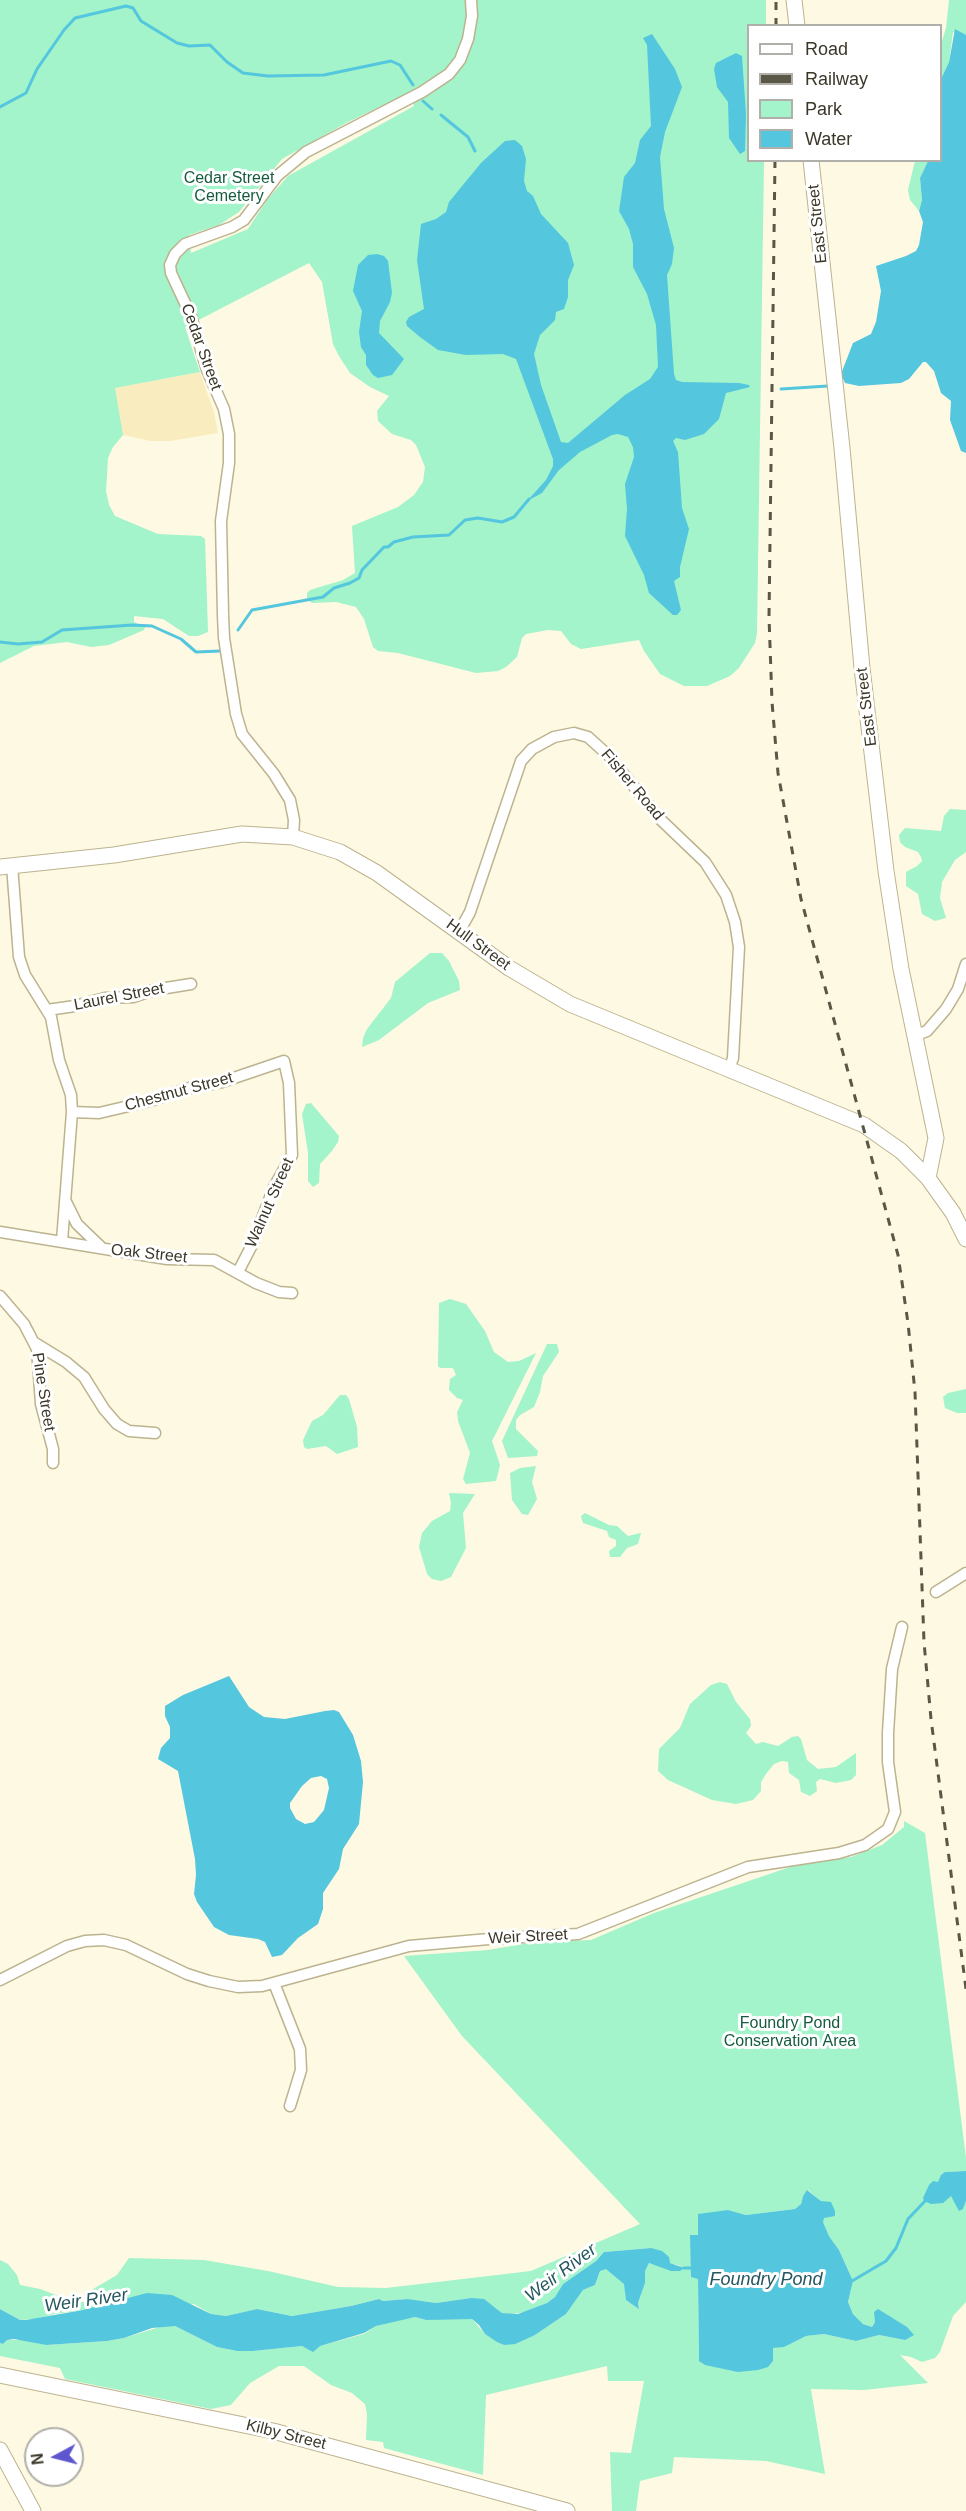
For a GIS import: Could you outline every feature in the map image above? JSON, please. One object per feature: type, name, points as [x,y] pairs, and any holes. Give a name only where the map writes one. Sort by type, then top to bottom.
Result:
[{"type":"main road","name":"East Street","points":[[811,162],[865,691],[896,939],[936,1138],[928,1178]]},
{"type":"main road","name":"Hull Street","points":[[6,866],[114,855],[229,835],[261,834],[293,837],[325,846],[365,865],[527,980],[570,1004],[846,1116],[880,1136],[911,1160],[928,1178]]},
{"type":"main road","points":[[911,1160],[936,1138]]},
{"type":"main road","points":[[928,1178],[953,1213],[966,1239]]},
{"type":"main road","name":"Kilby Street","points":[[0,2375],[273,2431],[567,2511]]},
{"type":"main road","points":[[0,2450],[33,2511]]},
{"type":"street","name":"Cedar Street","points":[[293,837],[294,820],[290,800],[274,774],[242,734],[236,714],[224,638],[223,615],[221,521],[229,463],[229,434],[224,409],[207,370],[195,325],[172,278],[170,265],[175,254],[185,244],[232,227],[244,220],[278,176],[306,152],[422,92],[449,74],[460,60],[468,39],[472,16],[471,0]]},
{"type":"street","name":"Fisher Road","points":[[459,932],[470,912],[521,760],[532,749],[554,737],[574,733],[588,737],[609,756],[613,764],[660,819],[705,862],[726,895],[735,922],[739,947],[733,1058],[729,1070]]},
{"type":"street","points":[[6,866],[20,957],[25,975],[47,1010],[70,1095],[72,1112],[62,1241]]},
{"type":"street","points":[[915,1036],[927,1031],[946,1009],[958,989],[966,964]]},
{"type":"street","name":"Laurel Street","points":[[47,1010],[191,984]]},
{"type":"street","name":"Chestnut Street","points":[[72,1112],[99,1113],[150,1101],[190,1088],[222,1082],[284,1061]]},
{"type":"street","name":"Walnut Street","points":[[238,1272],[252,1245],[274,1187],[292,1155],[290,1092],[284,1061]]},
{"type":"street","points":[[65,1202],[89,1238],[104,1250]]},
{"type":"street","name":"Oak Street","points":[[0,1232],[173,1260],[214,1260],[279,1292],[292,1293]]},
{"type":"street","name":"Pine Street","points":[[0,1296],[18,1316],[38,1352],[41,1404],[53,1449],[53,1463]]},
{"type":"street","points":[[35,1343],[66,1362],[84,1377],[104,1409],[117,1424],[129,1431],[155,1433]]},
{"type":"street","points":[[936,1592],[966,1573]]},
{"type":"street","name":"Weir Street","points":[[0,1980],[66,1946],[86,1941],[104,1940],[126,1945],[187,1974],[218,1983],[246,1987],[274,1983],[409,1946],[578,1934],[748,1867],[839,1853],[872,1842],[888,1829],[895,1812],[888,1762],[888,1733],[892,1669],[902,1627]]},
{"type":"street","points":[[274,1983],[300,2049],[301,2070],[290,2106]]},
{"type":"shaded area","points":[[200,372],[214,412],[218,433],[170,441],[150,441],[123,435],[114,388]]},
{"type":"green space","name":"Cedar Street Cemetery","points":[[0,0],[766,0],[766,24],[747,24],[747,162],[764,162],[757,633],[755,643],[739,668],[730,676],[707,686],[684,686],[660,674],[639,640],[581,649],[571,644],[561,631],[548,630],[526,634],[522,638],[517,657],[506,667],[498,671],[476,673],[398,653],[378,651],[373,647],[364,619],[356,607],[336,602],[312,603],[307,599],[307,593],[310,590],[343,580],[355,573],[352,526],[398,507],[414,495],[423,482],[425,467],[416,445],[411,440],[392,434],[378,421],[377,411],[389,396],[370,387],[350,373],[339,356],[333,344],[322,282],[309,263],[185,327],[200,372],[115,388],[123,435],[113,447],[108,458],[106,491],[109,505],[115,516],[158,534],[201,536],[205,539],[208,632],[198,636],[189,636],[163,619],[134,616],[134,622],[145,627],[144,630],[109,645],[91,647],[67,642],[34,646],[0,663]],"holes":[[[410,92],[414,106],[288,176],[267,200],[248,229],[191,253],[189,235],[219,225],[239,212],[282,159],[346,123]]]},
{"type":"green space","points":[[949,0],[966,0],[966,41],[965,35],[953,32],[949,62],[942,77],[942,41]]},
{"type":"green space","points":[[915,162],[928,162],[920,178],[922,200],[919,211],[910,200],[908,190]]},
{"type":"green space","points":[[950,809],[966,810],[966,852],[955,860],[942,882],[940,898],[946,918],[935,921],[922,914],[918,894],[906,886],[906,872],[922,861],[918,852],[905,847],[900,842],[899,835],[905,828],[941,831],[944,816]]},
{"type":"green space","points":[[430,953],[442,953],[449,961],[459,981],[460,990],[428,1003],[379,1040],[362,1047],[367,1029],[391,998],[395,982]]},
{"type":"green space","points":[[311,1103],[339,1136],[332,1151],[320,1164],[319,1183],[313,1187],[308,1181],[308,1153],[302,1114],[306,1104]]},
{"type":"green space","points":[[450,1299],[466,1304],[485,1331],[494,1352],[508,1362],[519,1361],[536,1353],[492,1441],[500,1465],[496,1481],[466,1484],[463,1479],[470,1453],[458,1421],[457,1412],[463,1400],[457,1398],[449,1390],[450,1379],[456,1375],[453,1368],[438,1366],[439,1303]]},
{"type":"green space","points":[[547,1344],[557,1344],[559,1352],[543,1376],[534,1407],[516,1420],[516,1429],[538,1451],[537,1456],[508,1458],[502,1441]]},
{"type":"green space","points":[[966,1389],[966,1413],[957,1413],[945,1408],[943,1397],[948,1393]]},
{"type":"green space","points":[[340,1395],[346,1395],[349,1399],[357,1427],[358,1447],[337,1454],[326,1446],[307,1449],[304,1447],[303,1440],[312,1421],[323,1415]]},
{"type":"green space","points":[[536,1466],[532,1482],[537,1499],[528,1515],[522,1514],[512,1500],[510,1473],[520,1468]]},
{"type":"green space","points":[[449,1493],[475,1494],[463,1513],[466,1548],[451,1577],[441,1581],[432,1579],[427,1574],[419,1547],[422,1533],[432,1521],[450,1511]]},
{"type":"green space","points":[[585,1513],[609,1525],[617,1526],[628,1536],[641,1533],[638,1544],[627,1548],[620,1557],[610,1557],[609,1551],[616,1546],[616,1540],[609,1537],[607,1531],[583,1523],[581,1516]]},
{"type":"green space","points":[[720,1682],[727,1684],[736,1702],[750,1719],[751,1726],[746,1733],[756,1744],[763,1742],[778,1746],[798,1736],[807,1760],[818,1769],[836,1767],[856,1753],[856,1775],[851,1780],[836,1783],[820,1779],[816,1782],[817,1791],[810,1796],[801,1792],[799,1780],[789,1773],[788,1762],[782,1761],[774,1764],[766,1774],[761,1782],[761,1791],[753,1800],[736,1804],[712,1800],[668,1780],[658,1771],[659,1749],[680,1728],[690,1704],[711,1685]]},
{"type":"green space","name":"Foundry Pond Conservation Area","points":[[904,1821],[925,1833],[966,2158],[966,2171],[945,2172],[951,2196],[963,2209],[966,2201],[966,2302],[953,2316],[940,2352],[935,2358],[922,2362],[900,2355],[928,2383],[864,2390],[811,2389],[825,2474],[766,2461],[674,2457],[672,2473],[640,2481],[636,2511],[612,2511],[610,2452],[631,2453],[644,2381],[608,2381],[607,2366],[486,2395],[483,2475],[384,2448],[383,2442],[366,2440],[365,2404],[352,2393],[331,2385],[304,2366],[279,2366],[250,2383],[231,2405],[211,2409],[65,2379],[60,2368],[0,2356],[0,2343],[3,2344],[7,2340],[24,2340],[46,2345],[107,2341],[163,2326],[175,2326],[217,2347],[237,2351],[302,2346],[308,2349],[364,2334],[376,2326],[415,2317],[426,2320],[461,2317],[472,2319],[485,2334],[504,2345],[535,2335],[566,2314],[583,2290],[595,2285],[600,2271],[606,2268],[625,2284],[626,2300],[639,2308],[638,2303],[645,2283],[645,2271],[649,2263],[659,2266],[681,2266],[670,2263],[651,2248],[604,2252],[596,2261],[563,2284],[555,2297],[547,2303],[526,2312],[511,2314],[502,2313],[493,2306],[471,2298],[436,2303],[408,2299],[383,2301],[379,2299],[292,2316],[257,2309],[226,2316],[211,2314],[194,2304],[83,2310],[20,2320],[0,2309],[0,2260],[8,2264],[17,2275],[20,2285],[40,2289],[77,2303],[88,2301],[88,2292],[117,2275],[129,2258],[204,2260],[268,2271],[338,2287],[386,2288],[531,2271],[640,2224],[462,2036],[404,1956],[488,1950],[535,1942],[591,1940],[654,1913],[796,1865],[851,1857],[882,1845],[904,1827]],"holes":[[[808,2190],[821,2201],[823,2222],[853,2281],[848,2302],[853,2314],[863,2324],[872,2327],[875,2322],[905,2340],[879,2335],[856,2341],[824,2334],[806,2336],[785,2346],[699,2361],[698,2279],[691,2235],[699,2235],[728,2210],[746,2215],[795,2209],[801,2204]]]},
{"type":"water","points":[[955,29],[966,35],[966,453],[961,451],[950,420],[951,401],[941,393],[934,371],[926,362],[923,362],[909,379],[901,383],[859,386],[845,383],[841,374],[853,343],[871,334],[876,322],[881,291],[876,266],[906,256],[916,251],[919,245],[923,222],[919,211],[922,200],[920,178],[928,162],[942,162],[942,77],[949,62]]},
{"type":"water","points":[[652,34],[675,69],[682,87],[665,132],[660,157],[664,209],[674,248],[672,264],[667,275],[674,374],[676,380],[682,382],[739,383],[750,387],[726,393],[719,419],[704,434],[685,440],[676,438],[673,441],[678,452],[682,508],[689,529],[680,567],[680,577],[674,581],[681,610],[677,615],[673,615],[649,593],[644,575],[625,536],[627,509],[625,484],[634,457],[633,447],[628,437],[612,435],[580,452],[559,470],[542,493],[527,501],[546,480],[553,466],[553,459],[516,359],[503,354],[466,355],[438,350],[407,326],[406,322],[409,317],[424,309],[417,260],[421,224],[436,219],[446,212],[449,202],[481,163],[505,141],[515,140],[522,146],[526,159],[524,181],[527,191],[533,196],[541,214],[568,243],[574,265],[568,280],[568,297],[564,309],[556,312],[555,320],[540,335],[534,354],[541,385],[561,442],[568,443],[625,395],[650,379],[658,367],[656,325],[647,294],[633,267],[633,244],[629,229],[619,211],[624,177],[635,163],[640,140],[651,126],[647,45],[643,38]]},
{"type":"water","points":[[736,53],[742,56],[746,114],[745,151],[740,154],[729,138],[728,102],[717,87],[714,69],[716,63]]},
{"type":"water","points":[[368,255],[384,256],[388,261],[392,293],[380,321],[379,333],[404,359],[392,375],[378,378],[366,365],[366,355],[361,347],[359,332],[362,311],[353,291],[358,265]]},
{"type":"water","points":[[229,1676],[249,1707],[264,1717],[285,1719],[334,1710],[339,1712],[353,1735],[361,1761],[363,1782],[359,1824],[343,1849],[339,1869],[323,1893],[323,1909],[318,1924],[298,1938],[282,1955],[272,1957],[265,1942],[258,1939],[229,1935],[214,1927],[197,1902],[194,1894],[195,1859],[178,1771],[158,1759],[161,1748],[170,1738],[165,1706],[183,1695]],"holes":[[[321,1776],[327,1779],[329,1788],[324,1810],[314,1822],[305,1824],[296,1819],[290,1803],[302,1786],[311,1778]]]},
{"type":"water","points":[[966,2171],[966,2201],[963,2209],[959,2211],[951,2196],[943,2203],[931,2204],[924,2201],[923,2198],[929,2185],[933,2181],[938,2182],[945,2172]]},
{"type":"water","name":"Foundry Pond","points":[[807,2190],[821,2201],[831,2202],[835,2211],[835,2216],[824,2218],[823,2222],[853,2281],[848,2302],[853,2314],[863,2324],[872,2327],[875,2322],[874,2312],[878,2309],[907,2327],[914,2335],[905,2340],[879,2335],[856,2341],[824,2334],[806,2336],[784,2347],[773,2348],[773,2361],[768,2367],[758,2370],[738,2372],[705,2365],[699,2361],[698,2279],[691,2277],[690,2235],[698,2235],[698,2214],[728,2210],[746,2215],[795,2209],[801,2204]]},
{"type":"water","points":[[651,2248],[662,2251],[669,2257],[670,2263],[684,2268],[680,2271],[671,2271],[649,2263],[638,2303],[639,2309],[626,2300],[624,2284],[606,2269],[600,2271],[595,2285],[583,2290],[566,2314],[535,2335],[515,2344],[504,2345],[497,2342],[485,2334],[472,2319],[426,2320],[415,2317],[376,2326],[364,2333],[320,2346],[313,2352],[302,2346],[237,2351],[217,2347],[175,2326],[152,2328],[124,2338],[107,2341],[46,2345],[14,2339],[0,2343],[0,2309],[20,2320],[26,2320],[83,2310],[147,2293],[172,2295],[211,2314],[226,2316],[257,2309],[292,2316],[379,2299],[383,2301],[408,2299],[436,2303],[471,2298],[484,2299],[502,2313],[518,2314],[547,2303],[555,2297],[563,2284],[596,2261],[604,2252]]},
{"type":"waterway","points":[[0,107],[26,93],[37,69],[75,18],[126,6],[133,8],[141,21],[177,43],[189,46],[210,45],[227,62],[243,73],[268,76],[324,75],[391,61],[400,65],[413,85]]},
{"type":"waterway","points":[[423,101],[432,109]]},
{"type":"waterway","points":[[441,115],[468,137],[475,151]]},
{"type":"waterway","points":[[781,389],[828,386]]},
{"type":"waterway","points":[[238,630],[252,610],[323,597],[334,588],[359,578],[362,570],[384,547],[394,542],[413,537],[449,535],[465,520],[478,518],[502,522],[514,517],[529,499]]},
{"type":"waterway","points":[[0,642],[18,644],[42,642],[62,630],[132,625],[152,626],[181,639],[196,652],[220,651]]},
{"type":"waterway","name":"Weir River","points":[[852,2281],[886,2261],[896,2248],[908,2219],[926,2200]]},
{"type":"waterway","name":"Weir River","points":[[684,2268],[693,2268]]},
{"type":"railway","points":[[776,0],[776,24]]},
{"type":"railway","points":[[775,162],[769,617],[772,702],[778,773],[801,899],[898,1255],[915,1392],[924,1642],[931,1719],[966,1989]]}]
